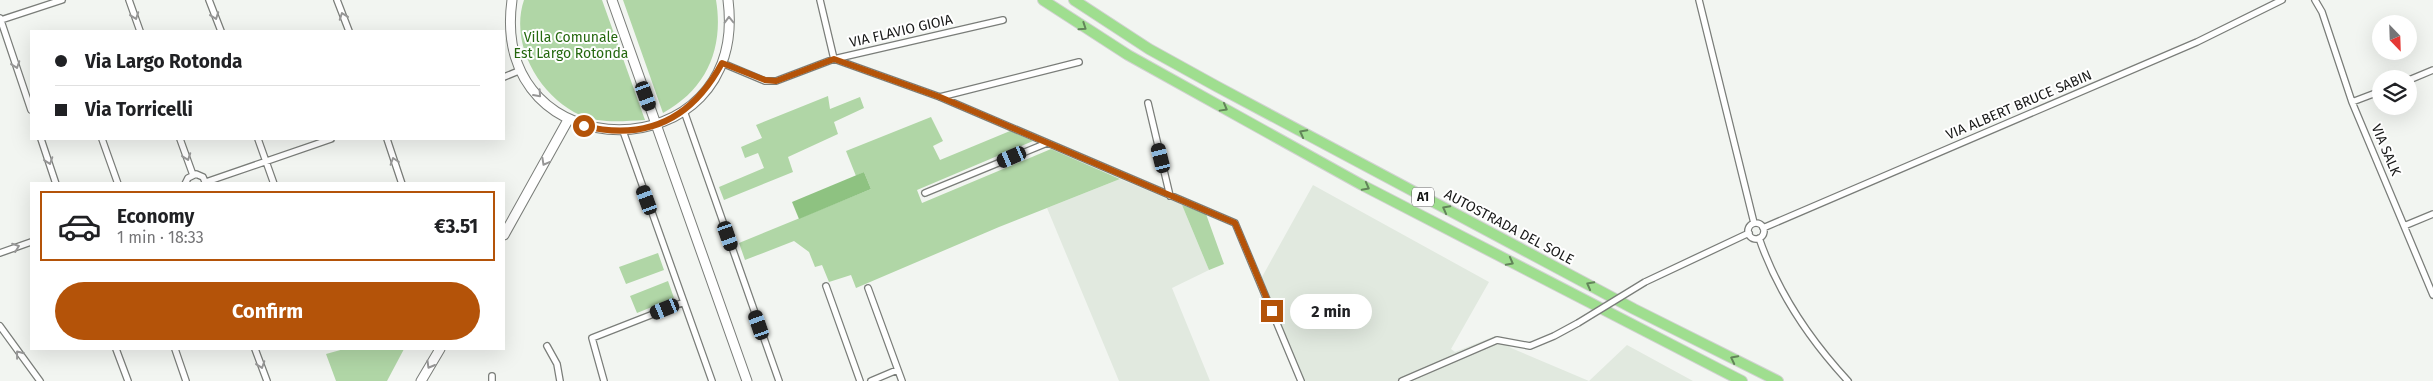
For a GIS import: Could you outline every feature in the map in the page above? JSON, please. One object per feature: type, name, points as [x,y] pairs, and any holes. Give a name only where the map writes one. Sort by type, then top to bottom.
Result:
[{"type":"highway","name":"A1","points":[[1043,0],[1128,55],[1362,185],[1742,381]]},
{"type":"highway","name":"AUTOSTRADA DEL SOLE","points":[[1074,0],[1149,50],[1208,82],[1625,304],[1778,381]]},
{"type":"street","points":[[30,107],[0,19],[62,0]]},
{"type":"street","points":[[129,0],[140,30]]},
{"type":"street","points":[[210,0],[221,30]]},
{"type":"street","points":[[337,0],[349,30]]},
{"type":"street","points":[[512,0],[511,35],[521,70],[533,89],[548,105],[568,120],[603,130],[623,131],[657,125],[684,111],[708,86],[722,63],[729,32],[728,0]]},
{"type":"street","points":[[612,0],[747,381]]},
{"type":"street","points":[[820,0],[834,59],[940,97],[1235,223],[1301,381]]},
{"type":"street","points":[[1699,0],[1754,223]]},
{"type":"street","name":"VIA ALBERT BRUCE SABIN","points":[[1763,228],[2197,42],[2282,0]]},
{"type":"street","name":"VIA SALK","points":[[2315,0],[2322,12],[2352,102],[2433,295]]},
{"type":"street","name":"VIA SALK","points":[[2322,0],[2322,12]]},
{"type":"street","name":"VIA FLAVIO GIOIA","points":[[722,63],[765,80],[776,81],[834,59],[1003,20]]},
{"type":"street","points":[[940,97],[1079,62]]},
{"type":"street","points":[[505,77],[521,70]]},
{"type":"street","points":[[2417,77],[2433,70]]},
{"type":"street","points":[[2352,102],[2372,94]]},
{"type":"street","points":[[1148,102],[1170,196]]},
{"type":"street","points":[[684,111],[778,381]]},
{"type":"street","points":[[505,233],[568,120]]},
{"type":"street","points":[[623,131],[712,381]]},
{"type":"street","points":[[41,140],[55,182]]},
{"type":"street","points":[[102,140],[117,182]]},
{"type":"street","points":[[180,140],[193,175]]},
{"type":"street","points":[[258,140],[273,182]]},
{"type":"street","points":[[209,182],[328,140]]},
{"type":"street","points":[[387,140],[401,182]]},
{"type":"street","points":[[925,193],[1047,143]]},
{"type":"street","points":[[186,182],[193,175],[203,176],[206,182]]},
{"type":"street","points":[[2404,226],[2433,214]]},
{"type":"street","points":[[1754,223],[1761,224],[1763,228],[1764,233],[1759,238]]},
{"type":"street","points":[[1749,233],[1750,226],[1754,223]]},
{"type":"street","points":[[1749,233],[1754,238],[1759,238]]},
{"type":"street","points":[[1402,381],[1497,340],[1530,346],[1554,336],[1645,282],[1749,233]]},
{"type":"street","points":[[1759,238],[1769,267],[1787,302],[1824,354],[1848,381]]},
{"type":"street","points":[[0,253],[30,242]]},
{"type":"street","points":[[826,286],[860,381]]},
{"type":"street","points":[[868,288],[902,381]]},
{"type":"street","points":[[604,381],[592,338],[684,302]]},
{"type":"street","points":[[0,326],[40,381]]},
{"type":"street","points":[[548,346],[557,364],[560,381]]},
{"type":"street","points":[[116,350],[128,381]]},
{"type":"street","points":[[175,350],[186,381]]},
{"type":"street","points":[[255,350],[267,381]]},
{"type":"street","points":[[421,381],[439,350]]},
{"type":"street","points":[[871,381],[897,370]]},
{"type":"shaded area","points":[[1120,179],[1182,205],[1209,270],[1172,288],[1210,381],[1119,381],[1047,208]]},
{"type":"shaded area","points":[[1313,185],[1489,282],[1451,349],[1455,352],[1495,336],[1511,348],[1589,381],[1297,381],[1257,286]]},
{"type":"shaded area","points":[[1627,345],[1693,381],[1589,381]]},
{"type":"green space","name":"Villa Comunale Est Largo Rotonda","points":[[524,0],[602,0],[645,120],[612,121],[588,118],[565,107],[552,96],[531,67],[525,51],[520,17]]},
{"type":"green space","points":[[623,0],[716,0],[717,35],[709,66],[691,92],[663,113]]},
{"type":"green space","points":[[828,96],[830,109],[860,97],[864,108],[834,122],[838,134],[788,157],[793,172],[724,200],[719,187],[764,168],[758,153],[745,158],[741,147],[762,138],[756,125]]},
{"type":"green space","points":[[931,117],[943,141],[933,146],[940,160],[1010,131],[1033,141],[917,190],[922,203],[1051,149],[1120,179],[999,227],[856,288],[851,275],[829,282],[822,265],[815,267],[809,252],[794,241],[745,260],[739,243],[871,189],[864,172],[856,176],[846,151]]},
{"type":"green space","points":[[864,172],[871,189],[799,219],[792,202]]},
{"type":"green space","points":[[1182,205],[1206,214],[1224,264],[1209,270]]},
{"type":"green space","points":[[658,253],[664,270],[626,284],[619,267]]},
{"type":"green space","points":[[668,281],[674,298],[637,313],[630,296]]},
{"type":"green space","points":[[340,350],[403,350],[387,381],[336,381],[326,354]]},
{"type":"route","points":[[584,126],[603,130],[623,131],[644,129],[657,125],[684,111],[700,97],[722,63],[765,80],[776,81],[834,59],[940,97],[1235,223],[1272,311]]}]
